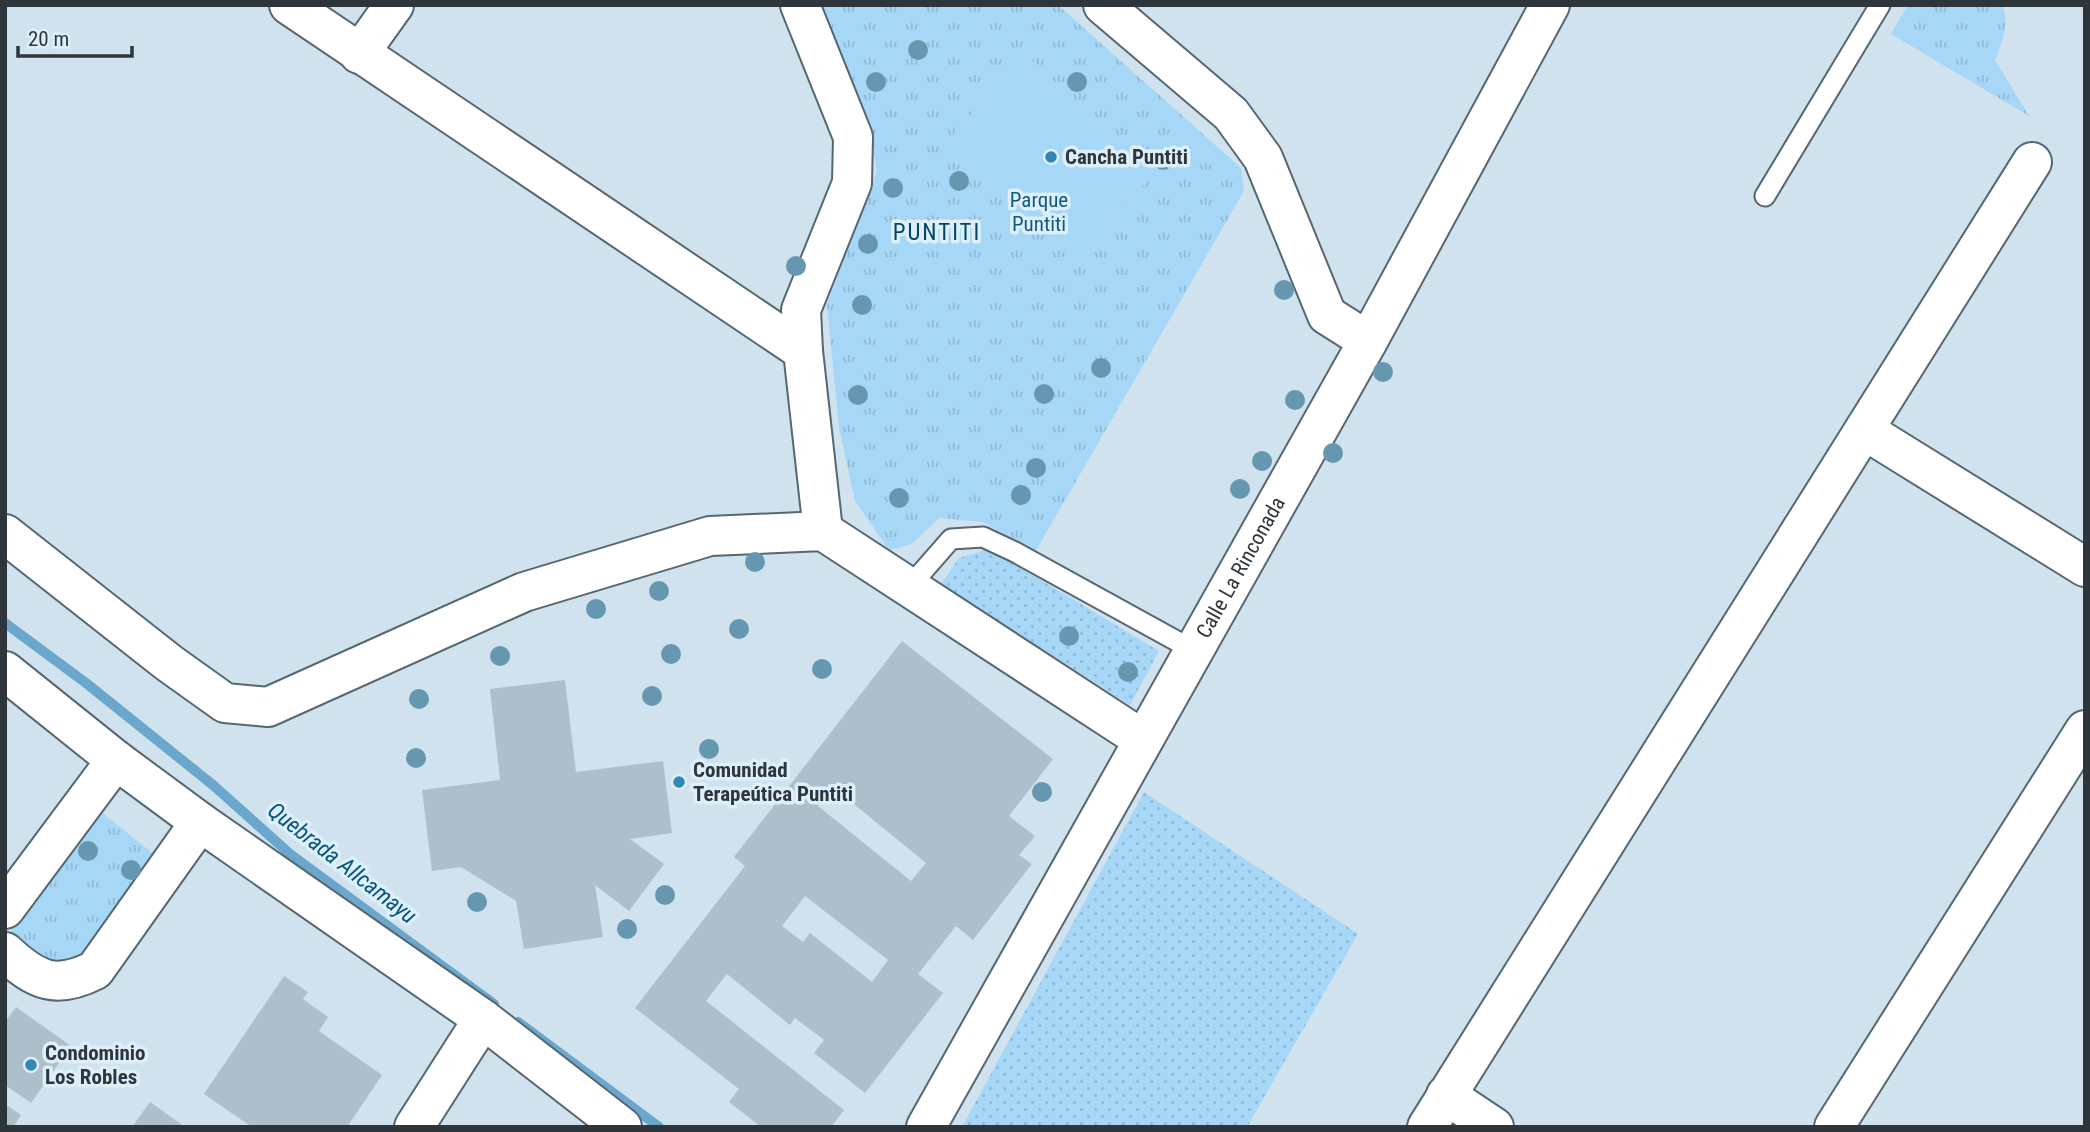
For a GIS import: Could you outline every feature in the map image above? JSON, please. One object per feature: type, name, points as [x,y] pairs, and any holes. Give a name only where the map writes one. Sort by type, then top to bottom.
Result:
[{"type":"street","points":[[289,5],[803,351]]},
{"type":"street","points":[[359,54],[394,5]]},
{"type":"street","points":[[800,5],[853,137],[852,183],[801,310],[803,351],[824,531]]},
{"type":"street","points":[[1103,5],[1231,114],[1263,158],[1327,315],[1368,341]]},
{"type":"street","name":"Calle La Rinconada","points":[[926,1127],[1368,341],[1550,5]]},
{"type":"street","points":[[1494,1127],[1436,1111],[2032,162]]},
{"type":"street","points":[[1864,430],[2085,567]]},
{"type":"street","points":[[5,534],[169,663],[225,703],[268,707],[524,592],[710,536],[824,531],[1142,740]]},
{"type":"street","points":[[5,671],[116,760],[200,822],[483,1018],[622,1127]]},
{"type":"street","points":[[1834,1127],[2085,730]]},
{"type":"street","points":[[5,909],[116,760]]},
{"type":"street","points":[[8,960],[52,981],[75,980],[94,970],[200,822]]},
{"type":"street","points":[[414,1127],[483,1018]]},
{"type":"lane","points":[[1765,196],[1880,5]]},
{"type":"lane","points":[[909,587],[951,539],[983,537],[1193,650]]},
{"type":"green space","name":"Parque Puntiti","points":[[821,5],[1058,5],[1241,168],[1244,191],[1035,552],[983,522],[939,518],[912,544],[889,550],[855,501],[839,428],[827,305],[877,171],[869,125]]},
{"type":"green space","points":[[1908,5],[2002,5],[2005,25],[1995,60],[2029,116],[1891,34]]},
{"type":"green space","name":"Cancha Puntiti","points":[[1026,55],[1155,173],[1076,259],[947,141]]},
{"type":"green space","points":[[989,549],[1159,651],[1130,705],[941,584],[959,558]]},
{"type":"green space","points":[[1144,792],[1358,934],[1247,1127],[962,1127]]},
{"type":"green space","points":[[95,807],[156,856],[78,967],[64,968],[17,944],[11,932],[12,918]]},
{"type":"building","points":[[902,641],[1053,759],[1009,816],[1035,836],[1019,855],[1032,864],[973,940],[956,926],[918,974],[943,993],[865,1093],[814,1053],[824,1040],[795,1018],[790,1025],[727,974],[706,1001],[844,1110],[831,1127],[761,1127],[729,1102],[739,1089],[635,1008],[745,866],[734,857]],"holes":[[[833,787],[926,863],[911,881],[818,806]],[[805,896],[888,960],[872,982],[810,933],[803,942],[782,926]]]},
{"type":"building","points":[[565,680],[576,772],[663,761],[672,833],[630,839],[664,864],[629,911],[595,885],[603,937],[524,949],[516,901],[461,867],[432,871],[422,790],[500,780],[490,689]]},
{"type":"building","points":[[284,976],[308,992],[303,999],[328,1017],[319,1031],[382,1075],[347,1127],[252,1127],[204,1094]]},
{"type":"building","name":"Condominio Los Robles","points":[[16,1007],[71,1046],[31,1103],[5,1085],[5,1022]]},
{"type":"building","points":[[150,1102],[185,1127],[132,1127]]},
{"type":"building","name":"Condominio Los Robles","points":[[5,1104],[21,1115],[13,1127],[5,1127]]},
{"type":"waterway","name":"Quebrada Allcamayu","points":[[5,623],[86,683],[213,785],[290,854],[494,1004]]},
{"type":"waterway","name":"Quebrada Allcamayu","points":[[518,1022],[659,1127]]},
{"type":"place","name":"Cancha Puntiti","points":[[1051,157]]},
{"type":"place","name":"Comunidad Terapeútica Puntiti","points":[[679,782]]},
{"type":"place","name":"Condominio Los Robles","points":[[31,1065]]},
{"type":"district","name":"PUNTITI","points":[[937,232]]}]
